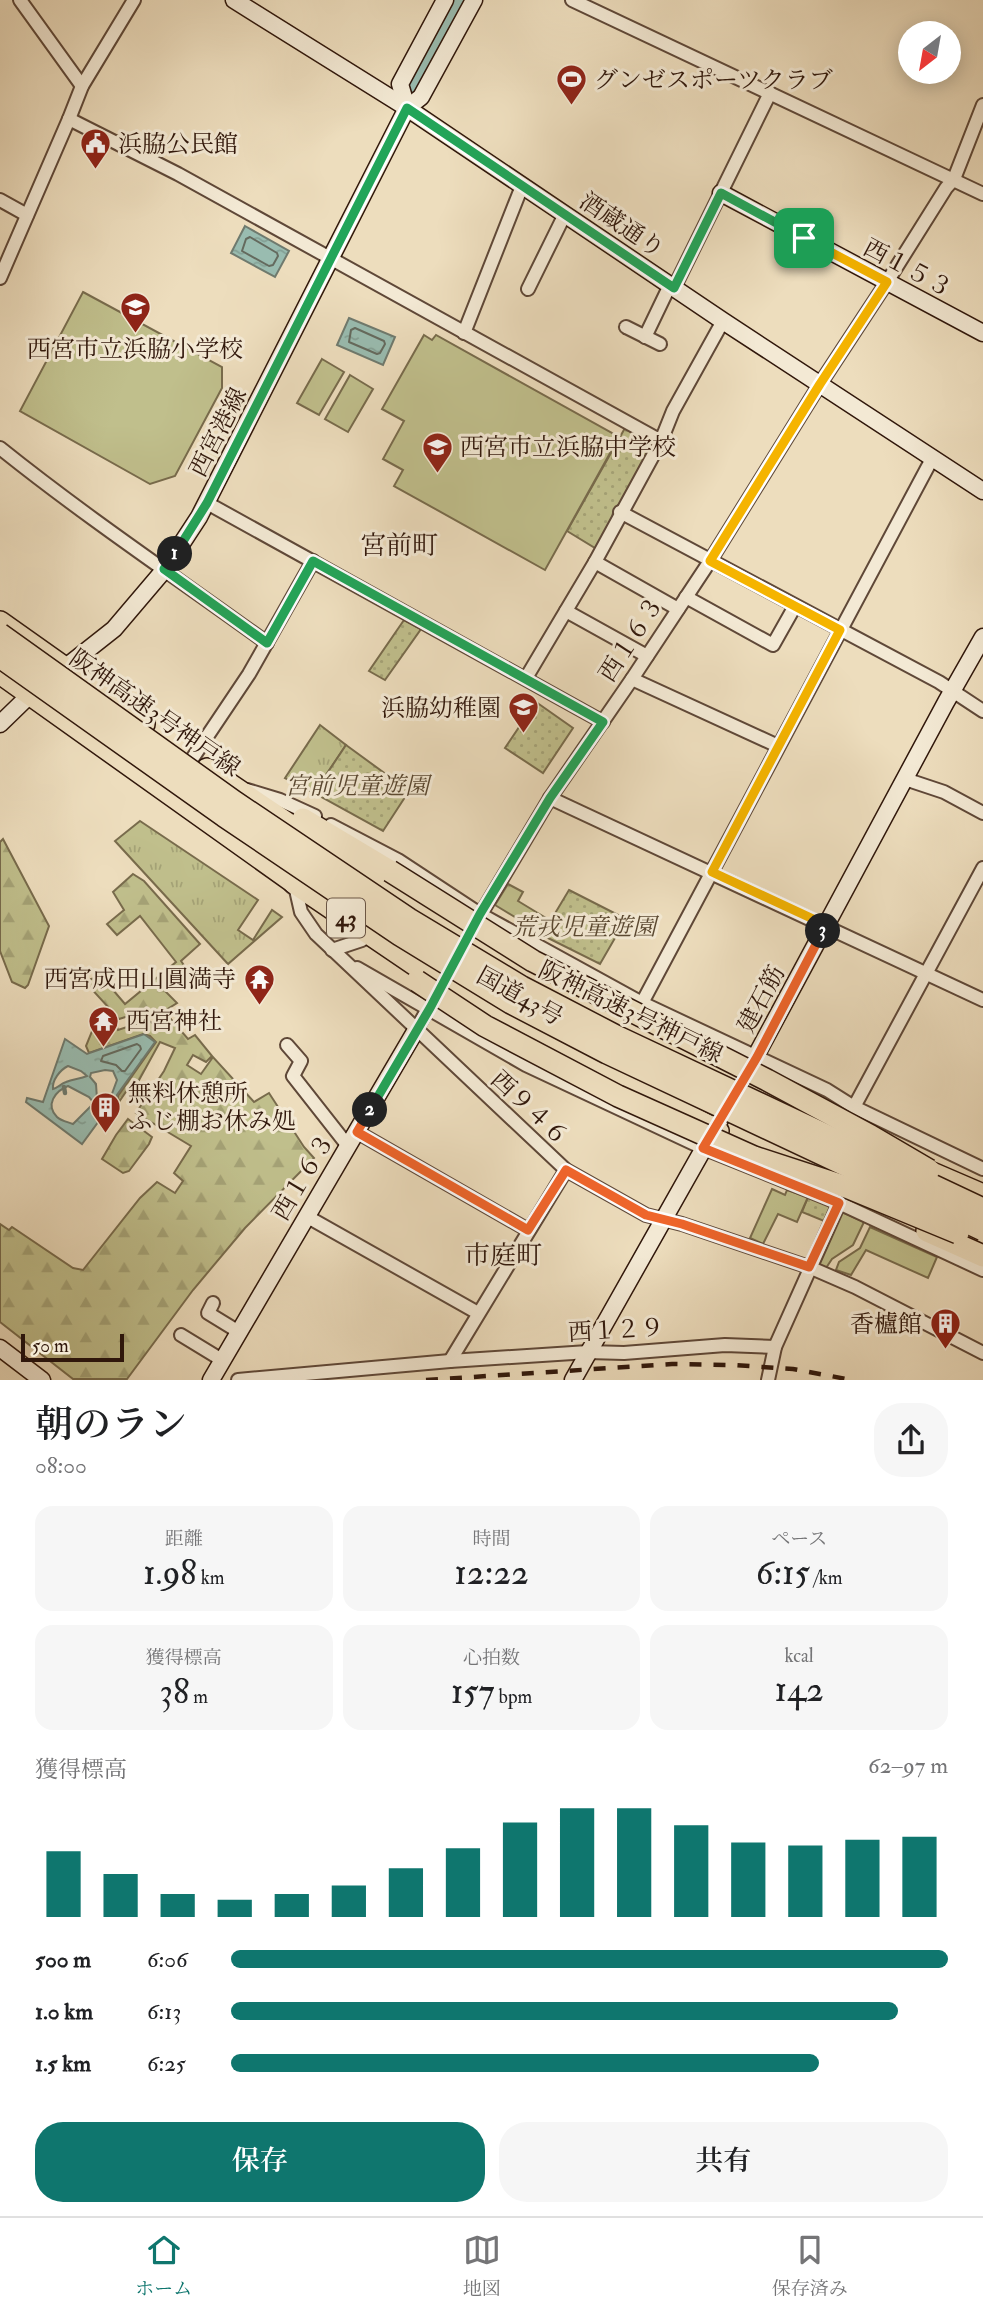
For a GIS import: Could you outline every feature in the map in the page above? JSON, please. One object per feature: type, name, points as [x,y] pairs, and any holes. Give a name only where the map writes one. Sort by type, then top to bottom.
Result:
[{"type":"highway","name":"国道43号","points":[[0,622],[192,759],[368,878],[550,988],[866,1144],[983,1195]]},
{"type":"highway","name":"阪神高速3号神戸線","points":[[0,634],[235,802],[397,911],[510,980],[617,1036],[983,1209]]},
{"type":"highway","name":"阪神高速3号神戸線","points":[[0,657],[301,868],[400,935],[511,1003],[607,1053],[983,1230]]},
{"type":"highway","name":"国道43号","points":[[0,673],[442,984],[841,1198],[983,1256]]},
{"type":"highway","points":[[258,804],[288,812],[314,825],[533,961],[767,1080],[983,1201]]},
{"type":"highway","points":[[296,890],[417,981],[485,1026],[555,1064],[754,1157],[849,1188],[983,1244]]},
{"type":"street","points":[[20,0],[82,86]]},
{"type":"street","points":[[0,278],[82,86],[134,0]]},
{"type":"street","name":"酒蔵通り","points":[[234,0],[257,6],[672,287],[983,491]]},
{"type":"street","points":[[407,108],[400,84],[445,0]]},
{"type":"street","name":"西宮港線","points":[[0,724],[29,694],[114,629],[164,569],[207,503],[407,108],[421,97],[474,0]]},
{"type":"street","points":[[572,0],[983,194]]},
{"type":"street","points":[[645,337],[770,93]]},
{"type":"street","name":"西１６３","points":[[211,1380],[430,1008],[480,914],[550,798],[648,656],[954,179],[983,105]]},
{"type":"street","points":[[69,119],[178,174],[661,441]]},
{"type":"street","points":[[464,333],[522,186]]},
{"type":"street","name":"西１５３","points":[[721,193],[887,282],[982,329]]},
{"type":"street","points":[[0,200],[27,215]]},
{"type":"street","points":[[528,289],[565,214]]},
{"type":"street","points":[[526,678],[595,562],[723,321]]},
{"type":"street","points":[[626,327],[660,344]]},
{"type":"street","points":[[0,447],[64,499],[267,643]]},
{"type":"street","points":[[642,1003],[933,457]]},
{"type":"street","points":[[207,503],[603,722]]},
{"type":"street","points":[[620,513],[952,690],[983,711]]},
{"type":"street","points":[[192,759],[249,674],[313,561]]},
{"type":"street","points":[[595,562],[678,609]]},
{"type":"street","points":[[686,597],[772,645],[795,606]]},
{"type":"street","points":[[566,611],[648,656]]},
{"type":"street","name":"建石筋","points":[[573,1380],[757,1057],[952,690],[983,637]]},
{"type":"street","points":[[632,679],[778,746]]},
{"type":"street","points":[[905,779],[944,792],[983,813]]},
{"type":"street","points":[[231,786],[280,800],[367,843],[480,914],[642,1003],[827,1090],[854,1107],[983,1169]]},
{"type":"street","points":[[550,798],[983,1000]]},
{"type":"street","points":[[238,843],[296,890]]},
{"type":"street","points":[[854,1107],[983,868]]},
{"type":"street","name":"西９４６","points":[[296,890],[301,912],[308,924],[332,950],[566,1170],[646,1215],[682,1224],[809,1267],[855,1287],[983,1353]]},
{"type":"street","points":[[332,950],[362,940]]},
{"type":"street","points":[[342,959],[526,1065],[703,1148],[841,1198],[983,1270]]},
{"type":"street","points":[[288,1045],[301,1061],[293,1076],[353,1139],[528,1230]]},
{"type":"street","points":[[768,1380],[775,1347],[866,1144]]},
{"type":"street","points":[[450,1361],[566,1170]]},
{"type":"street","points":[[306,1216],[478,1313]]},
{"type":"street","points":[[213,1303],[208,1313],[239,1332]]},
{"type":"street","points":[[181,1335],[222,1360]]},
{"type":"street","name":"西１２９","points":[[238,1380],[588,1352],[624,1353],[725,1345],[775,1347]]},
{"type":"street","points":[[0,1348],[42,1380]]},
{"type":"green space","points":[[83,292],[222,367],[222,388],[175,476],[150,484],[20,411]]},
{"type":"green space","points":[[424,335],[432,340],[436,335],[619,437],[545,570],[394,486],[403,470],[383,459],[404,421],[382,409]]},
{"type":"green space","points":[[322,359],[344,372],[319,415],[297,403]]},
{"type":"green space","points":[[350,375],[373,389],[348,432],[325,419]]},
{"type":"green space","points":[[625,428],[656,450],[600,551],[567,531]]},
{"type":"green space","points":[[404,620],[421,629],[385,680],[369,671]]},
{"type":"green space","points":[[536,702],[573,728],[543,773],[505,748]]},
{"type":"green space","points":[[320,725],[346,745],[314,793],[285,778]]},
{"type":"green space","name":"宮前児童遊園","points":[[346,745],[409,791],[383,831],[314,793]]},
{"type":"green space","points":[[140,821],[258,900],[238,930],[253,940],[272,910],[282,917],[228,964],[115,841]]},
{"type":"green space","points":[[3,839],[49,926],[25,988],[12,982],[0,951],[0,842]]},
{"type":"green space","points":[[133,874],[144,881],[200,944],[181,961],[188,971],[179,981],[176,978],[165,991],[177,1003],[163,1015],[155,1009],[148,1018],[141,1020],[138,1013],[119,1019],[87,984],[91,979],[102,977],[125,1004],[176,962],[140,916],[117,935],[107,924],[124,910],[113,892]]},
{"type":"green space","points":[[508,884],[523,892],[518,901],[546,918],[538,931],[495,905]]},
{"type":"green space","name":"荒戎児童遊園","points":[[569,890],[626,919],[600,964],[542,935]]},
{"type":"green space","points":[[105,1008],[118,1030],[148,1020],[160,1029],[170,1018],[188,1039],[195,1035],[212,1056],[206,1062],[193,1055],[187,1065],[201,1074],[213,1057],[254,1102],[269,1093],[314,1158],[245,1228],[193,1290],[127,1379],[73,1379],[0,1322],[0,1224],[9,1230],[12,1227],[73,1268],[83,1270],[140,1198],[157,1182],[175,1193],[183,1181],[174,1173],[191,1146],[136,1113],[164,1071],[175,1048],[160,1042],[138,1082],[134,1080],[119,1102],[118,1096],[156,1042],[143,1034],[89,1053],[86,1046],[95,1024],[94,1019]]},
{"type":"green space","points":[[128,1119],[152,1137],[129,1171],[123,1173],[102,1159]]},
{"type":"green space","points":[[772,1189],[785,1195],[787,1190],[808,1197],[797,1222],[778,1214],[763,1244],[750,1238]]},
{"type":"green space","points":[[808,1197],[830,1206],[824,1221],[802,1212]]},
{"type":"green space","points":[[842,1212],[864,1222],[853,1245],[832,1259],[826,1268],[818,1264]]},
{"type":"green space","points":[[870,1227],[937,1257],[928,1278],[866,1250],[851,1275],[836,1270],[839,1262],[860,1248]]},
{"type":"water","points":[[245,226],[289,251],[275,277],[231,253]]},
{"type":"water","points":[[349,318],[395,337],[383,365],[337,345]]},
{"type":"water","points":[[144,1034],[155,1042],[117,1095],[114,1106],[107,1110],[82,1144],[26,1102],[27,1098],[43,1102],[65,1039],[87,1054]],"holes":[[[68,1066],[87,1076],[53,1089],[57,1076]],[[113,1071],[117,1080],[110,1099],[100,1102],[97,1099],[96,1084],[90,1077],[91,1073]],[[68,1086],[89,1097],[94,1103],[73,1124],[53,1112],[53,1099]]]},
{"type":"waterway","points":[[414,86],[460,0]]},
{"type":"waterway","points":[[64,1087],[65,1093]]},
{"type":"railway","points":[[426,1380],[672,1364],[793,1369],[852,1380]]},
{"type":"place","name":"グンゼスポーツクラブ","points":[[571,107]]},
{"type":"place","name":"浜脇公民館","points":[[95,171]]},
{"type":"place","name":"西宮市立浜脇小学校","points":[[135,334]]},
{"type":"place","name":"西宮市立浜脇中学校","points":[[437,474]]},
{"type":"place","name":"浜脇幼稚園","points":[[524,735]]},
{"type":"place","name":"西宮成田山圓満寺","points":[[259,1006]]},
{"type":"place","name":"西宮神社","points":[[103,1048]]},
{"type":"place","name":"無料休憩所 ふじ棚お休み処","points":[[105,1134]]},
{"type":"place","name":"香櫨館","points":[[945,1351]]},
{"type":"district","name":"宮前町","points":[[399,545]]},
{"type":"district","name":"市庭町","points":[[503,1255]]},
{"type":"route","points":[[407,108],[674,288],[721,193],[804,238],[887,282],[710,561],[840,630],[712,872],[826,925],[757,1057],[703,1148],[839,1203],[809,1267],[682,1224],[646,1215],[566,1170],[528,1230],[357,1132],[430,1008],[480,914],[550,798],[603,722],[313,561],[267,643],[164,569],[207,503],[407,108]]}]
